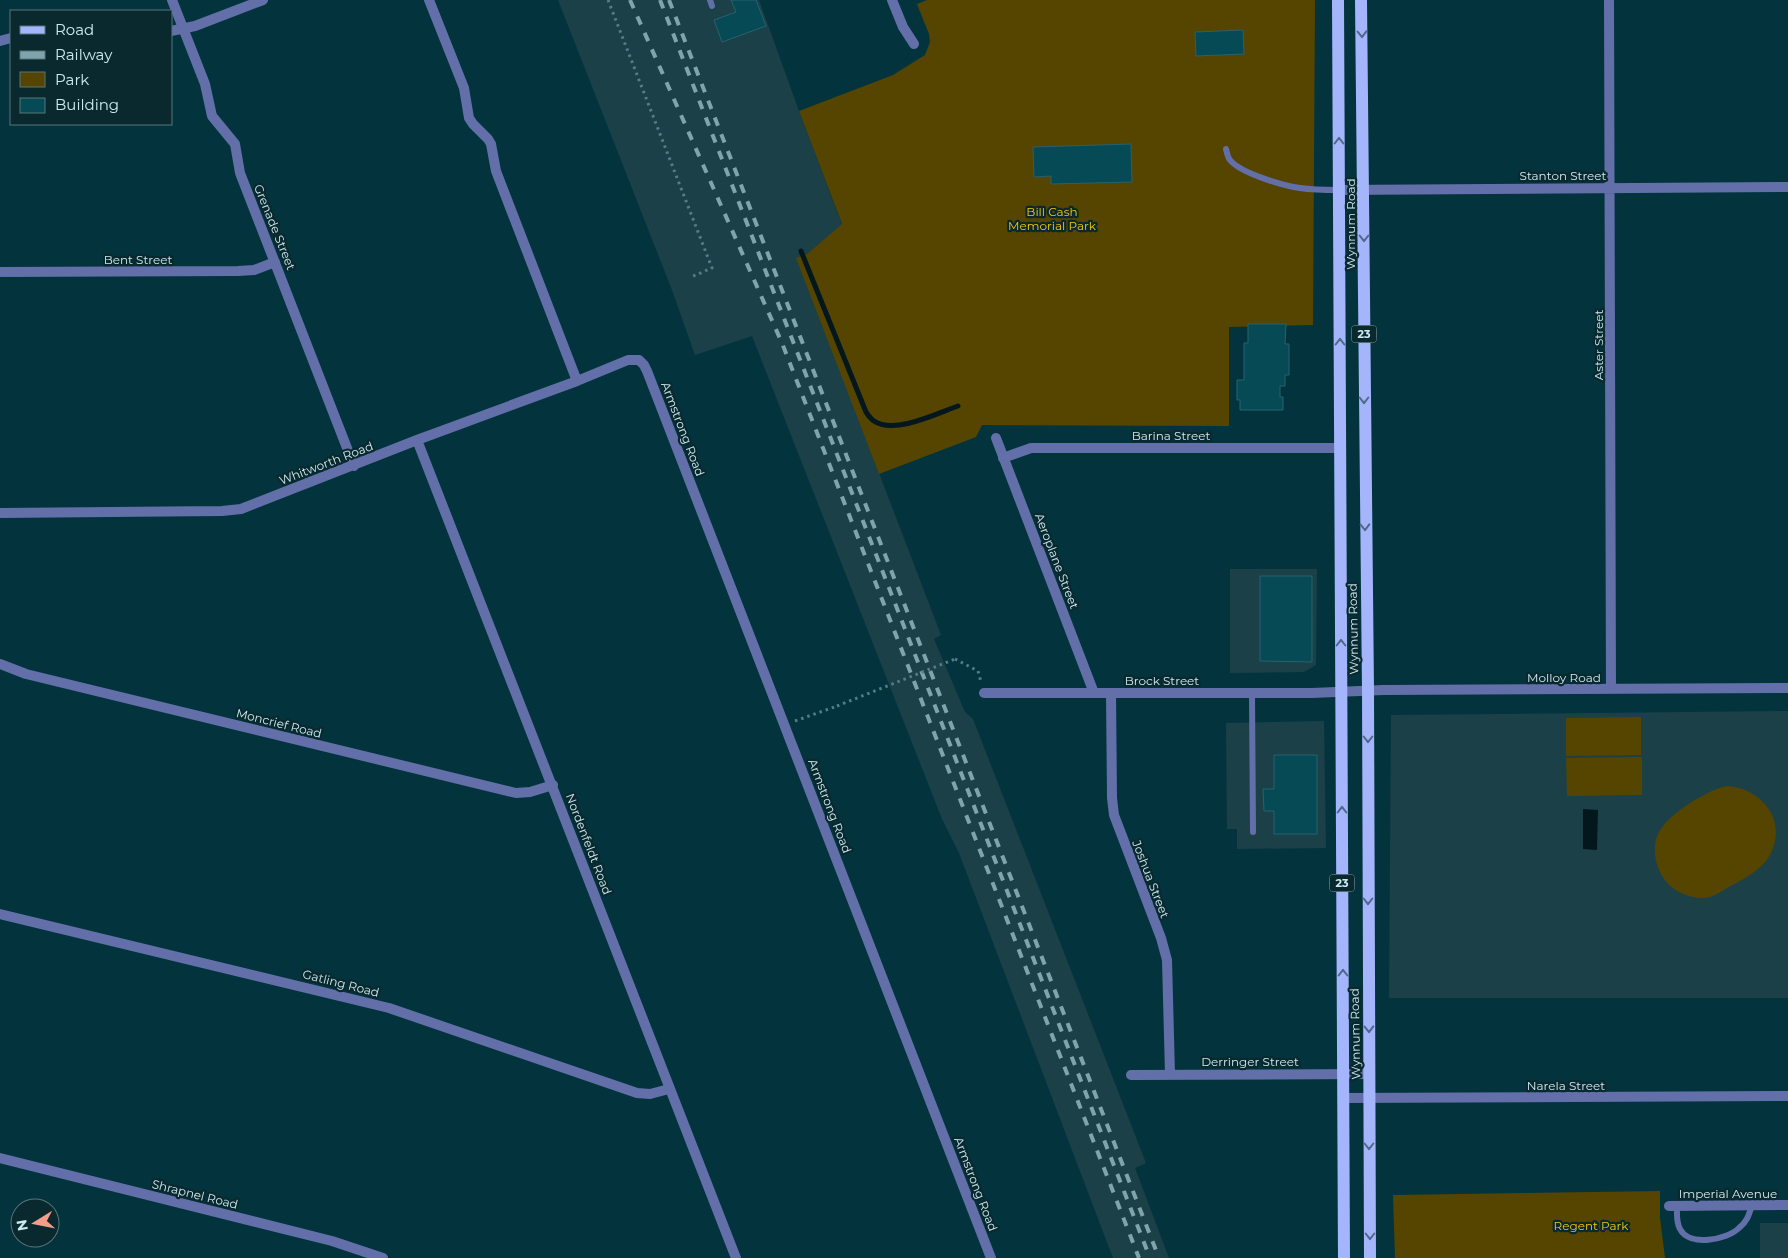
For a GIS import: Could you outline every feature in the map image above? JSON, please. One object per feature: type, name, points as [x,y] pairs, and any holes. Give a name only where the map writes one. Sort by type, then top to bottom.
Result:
[{"type":"main road","name":"Wynnum Road","points":[[1338,0],[1344,1258]]},
{"type":"main road","name":"Wynnum Road","points":[[1361,0],[1368,690],[1370,1258]]},
{"type":"street","name":"Grenade Street","points":[[172,0],[205,84],[212,116],[235,144],[240,173],[354,466]]},
{"type":"street","points":[[172,31],[183,30],[263,0]]},
{"type":"street","points":[[429,0],[464,88],[469,118],[488,138],[491,144],[496,171],[577,381]]},
{"type":"street","points":[[892,0],[900,21],[914,44]]},
{"type":"street","name":"Aster Street","points":[[1609,0],[1611,689]]},
{"type":"street","name":"Stanton Street","points":[[1339,190],[1788,187]]},
{"type":"street","name":"Bent Street","points":[[0,272],[238,272],[254,270],[275,262]]},
{"type":"street","name":"Whitworth Road","points":[[0,513],[233,510],[250,506],[628,360],[636,359],[644,365]]},
{"type":"street","name":"Armstrong Road","points":[[644,365],[991,1258]]},
{"type":"street","name":"Aeroplane Street","points":[[996,438],[1094,693]]},
{"type":"street","name":"Nordenfeldt Road","points":[[417,440],[736,1258]]},
{"type":"street","name":"Barina Street","points":[[1003,458],[1031,448],[1340,448]]},
{"type":"street","name":"Moncrief Road","points":[[0,664],[26,674],[516,793],[530,792],[553,785]]},
{"type":"street","name":"Molloy Road","points":[[1341,692],[1368,690],[1788,688]]},
{"type":"street","name":"Brock Street","points":[[984,693],[1341,692]]},
{"type":"street","name":"Joshua Street","points":[[1111,693],[1112,798],[1114,815],[1161,938],[1166,960],[1170,1074]]},
{"type":"street","name":"Gatling Road","points":[[0,914],[389,1008],[636,1093],[650,1094],[669,1089]]},
{"type":"street","name":"Derringer Street","points":[[1131,1075],[1369,1074]]},
{"type":"street","name":"Narela Street","points":[[1344,1098],[1788,1096]]},
{"type":"street","name":"Shrapnel Road","points":[[0,1158],[332,1241],[383,1258]]},
{"type":"street","name":"Imperial Avenue","points":[[1673,1206],[1788,1205]]},
{"type":"lane","points":[[1226,149],[1230,160],[1243,170],[1297,188],[1339,190]]},
{"type":"lane","points":[[1252,693],[1253,832]]},
{"type":"lane","points":[[1673,1206],[1679,1228],[1684,1234],[1692,1238],[1705,1240],[1729,1235],[1738,1230],[1748,1219],[1752,1205]]},
{"type":"path","points":[[608,0],[712,268],[691,278]]},
{"type":"path","points":[[785,725],[955,659],[978,671],[984,693]]},
{"type":"shaded area","points":[[558,0],[759,0],[842,225],[807,254],[797,259],[941,635],[934,639],[965,712],[973,719],[1146,1163],[1135,1168],[1169,1258],[1113,1258],[959,853],[942,819],[752,336],[695,355],[672,290]]},
{"type":"shaded area","points":[[1230,569],[1317,569],[1316,665],[1304,672],[1230,673]]},
{"type":"shaded area","points":[[1788,711],[1788,998],[1389,998],[1391,715]]},
{"type":"shaded area","points":[[1324,721],[1326,848],[1237,849],[1237,829],[1227,829],[1226,723]]},
{"type":"shaded area","points":[[1583,809],[1598,810],[1597,850],[1583,849]]},
{"type":"shaded area","points":[[1760,1223],[1788,1223],[1788,1258],[1760,1258]]},
{"type":"green space","name":"Bill Cash Memorial Park","points":[[927,0],[1315,0],[1313,325],[1229,327],[1229,426],[982,425],[976,437],[879,474],[796,258],[807,254],[842,224],[799,111],[893,75],[925,55],[930,42],[929,34],[917,4]]},
{"type":"green space","points":[[1641,717],[1641,755],[1566,756],[1566,718]]},
{"type":"green space","points":[[1642,757],[1642,795],[1567,796],[1566,758]]},
{"type":"green space","points":[[1728,786],[1740,788],[1751,793],[1768,808],[1776,829],[1771,853],[1763,865],[1752,874],[1719,893],[1706,898],[1697,898],[1681,893],[1667,883],[1658,868],[1655,844],[1658,835],[1662,827],[1674,814],[1708,793]]},
{"type":"green space","name":"Regent Park","points":[[1660,1191],[1660,1218],[1665,1258],[1395,1258],[1393,1195]]},
{"type":"building","points":[[731,0],[756,0],[766,26],[722,42],[714,20],[736,12]]},
{"type":"building","points":[[1243,30],[1244,54],[1196,56],[1195,32]]},
{"type":"building","points":[[1131,144],[1132,182],[1051,184],[1051,176],[1034,177],[1033,147]]},
{"type":"building","points":[[1248,324],[1286,324],[1285,344],[1289,344],[1289,375],[1285,375],[1285,386],[1280,386],[1280,397],[1283,397],[1283,410],[1240,410],[1240,400],[1237,400],[1237,380],[1244,380],[1244,343],[1248,343]]},
{"type":"building","points":[[1260,576],[1312,576],[1312,662],[1260,661]]},
{"type":"building","points":[[1274,755],[1317,755],[1317,834],[1274,834],[1274,811],[1264,811],[1263,789],[1274,789]]},
{"type":"waterway","points":[[801,251],[866,412],[874,421],[883,425],[893,426],[928,418],[958,406]]},
{"type":"railway","points":[[630,0],[782,343],[1139,1258]]},
{"type":"railway","points":[[660,0],[1150,1258]]},
{"type":"railway","points":[[669,0],[1159,1258]]}]
